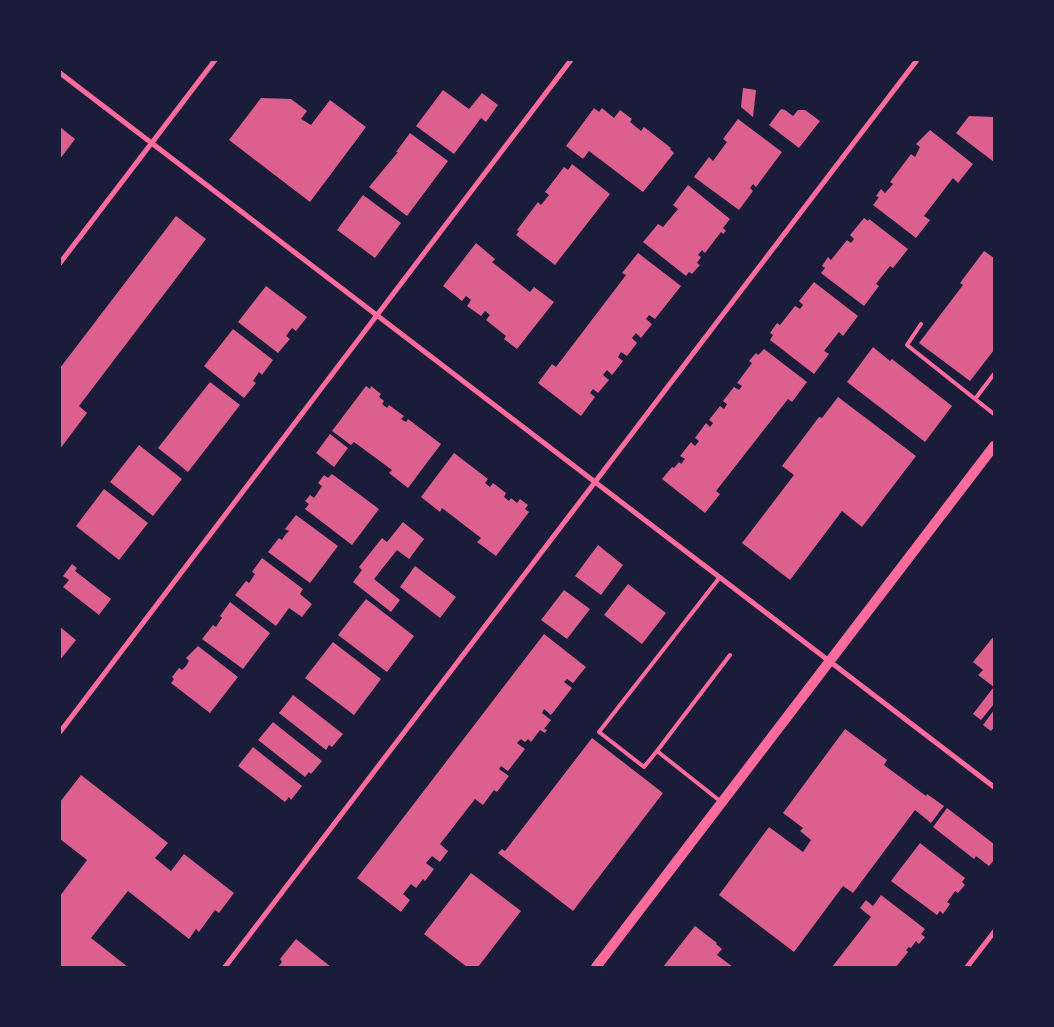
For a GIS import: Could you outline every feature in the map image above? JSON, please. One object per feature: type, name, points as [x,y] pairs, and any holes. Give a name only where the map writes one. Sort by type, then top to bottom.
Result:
[{"type":"main road","points":[[596,967],[994,446]]},
{"type":"street","points":[[60,263],[215,60]]},
{"type":"street","points":[[60,732],[571,60]]},
{"type":"street","points":[[225,967],[917,60]]},
{"type":"street","points":[[60,73],[994,787]]},
{"type":"street","points":[[967,967],[994,932]]},
{"type":"lane","points":[[921,324],[908,346],[994,414]]},
{"type":"lane","points":[[974,399],[994,374]]},
{"type":"lane","points":[[720,577],[599,732],[644,767],[730,655]]},
{"type":"lane","points":[[657,751],[722,803]]},
{"type":"building","points":[[743,88],[756,90],[753,117],[741,107]]},
{"type":"building","points":[[443,90],[469,109],[482,93],[498,105],[486,122],[481,118],[454,154],[416,126]]},
{"type":"building","points":[[261,98],[291,99],[307,111],[301,119],[311,125],[330,100],[366,127],[310,202],[229,140]]},
{"type":"building","points":[[594,108],[599,112],[602,108],[614,118],[620,110],[632,119],[630,122],[641,131],[644,127],[671,148],[674,153],[643,192],[589,151],[583,159],[566,146]]},
{"type":"building","points":[[781,109],[793,116],[798,110],[805,110],[820,121],[799,148],[769,125]]},
{"type":"building","points":[[969,116],[994,117],[994,162],[956,133]]},
{"type":"building","points":[[738,119],[782,152],[756,187],[753,184],[750,188],[753,191],[739,210],[694,177],[709,157],[713,161],[727,142],[723,139]]},
{"type":"building","points":[[60,127],[75,139],[60,159]]},
{"type":"building","points":[[930,130],[973,164],[958,183],[953,178],[924,216],[930,220],[916,238],[873,205],[879,197],[876,196],[881,189],[885,193],[893,184],[890,182],[911,154],[915,157],[920,147],[916,144]]},
{"type":"building","points":[[410,133],[448,161],[407,216],[369,187],[398,152],[396,152]]},
{"type":"building","points":[[572,164],[610,194],[555,265],[516,235],[519,231],[517,230],[538,202],[541,205],[549,195],[545,192],[564,167],[568,170]]},
{"type":"building","points":[[688,185],[730,219],[723,228],[726,231],[723,234],[721,232],[705,253],[702,250],[698,255],[701,257],[697,263],[700,265],[692,274],[689,272],[686,276],[643,242],[658,224],[663,227],[678,209],[673,205]]},
{"type":"building","points":[[363,195],[401,223],[375,258],[337,230]]},
{"type":"building","points":[[176,216],[206,239],[79,406],[87,413],[60,449],[60,368]]},
{"type":"building","points":[[864,218],[868,221],[869,219],[908,249],[893,268],[890,266],[876,284],[879,286],[864,306],[821,273],[825,268],[822,266],[828,257],[831,260],[847,240],[851,243],[854,239],[850,235]]},
{"type":"building","points":[[476,243],[495,259],[492,262],[530,292],[534,287],[554,302],[517,349],[504,339],[506,336],[486,320],[490,315],[485,311],[481,316],[467,306],[471,300],[466,296],[462,301],[443,286]]},
{"type":"building","points":[[984,251],[994,258],[994,350],[970,381],[919,343],[963,285],[960,283]]},
{"type":"building","points":[[638,253],[681,286],[655,319],[649,315],[646,319],[652,324],[641,338],[636,333],[632,338],[637,343],[627,356],[621,352],[618,357],[623,361],[612,375],[607,370],[603,375],[609,380],[598,393],[593,389],[590,393],[595,397],[581,416],[538,383],[552,364],[556,367],[626,275],[622,273]]},
{"type":"building","points":[[814,282],[858,316],[843,336],[839,332],[824,351],[829,354],[814,374],[770,340],[773,335],[770,333],[777,323],[780,325],[795,306],[800,309],[803,305],[799,301]]},
{"type":"building","points":[[266,286],[307,317],[296,331],[292,328],[286,336],[290,339],[278,353],[238,322]]},
{"type":"building","points":[[233,329],[273,360],[262,375],[259,372],[253,381],[256,383],[244,398],[204,366]]},
{"type":"building","points":[[873,347],[890,361],[892,359],[952,406],[925,442],[847,382]]},
{"type":"building","points":[[764,349],[807,382],[792,402],[788,399],[716,491],[720,494],[705,513],[662,479],[672,467],[674,468],[679,462],[681,464],[685,459],[680,456],[691,442],[695,446],[699,441],[695,438],[706,423],[710,427],[713,423],[709,420],[720,406],[724,409],[727,404],[723,401],[734,387],[739,390],[742,386],[737,383],[752,363],[749,361],[756,353],[758,355]]},
{"type":"building","points":[[210,382],[240,405],[188,472],[158,448]]},
{"type":"building","points":[[366,386],[370,389],[371,386],[381,394],[379,397],[384,401],[382,404],[387,408],[389,405],[404,416],[401,419],[406,422],[408,419],[441,444],[408,488],[389,473],[392,470],[354,442],[351,445],[332,431]]},
{"type":"building","points":[[838,397],[916,456],[862,527],[842,511],[790,580],[742,543],[794,475],[782,466],[819,417],[822,418]]},
{"type":"building","points":[[330,434],[348,448],[334,467],[316,453]]},
{"type":"building","points":[[139,445],[182,479],[153,516],[110,482]]},
{"type":"building","points":[[454,453],[488,479],[485,483],[490,487],[493,483],[506,493],[504,497],[509,501],[511,498],[517,503],[520,499],[528,505],[525,509],[529,512],[496,556],[477,542],[481,538],[442,508],[440,512],[421,497]]},
{"type":"building","points":[[332,474],[379,509],[352,545],[305,509],[309,504],[305,501],[310,495],[314,498],[322,486],[318,483],[324,475],[328,478]]},
{"type":"building","points":[[104,489],[148,523],[119,560],[76,526]]},
{"type":"building","points":[[296,515],[338,546],[310,583],[268,552],[279,538],[282,540],[289,531],[285,529]]},
{"type":"building","points":[[403,522],[424,539],[409,559],[397,550],[374,579],[400,600],[391,612],[353,582],[362,570],[359,567],[382,538],[387,542]]},
{"type":"building","points":[[598,545],[623,565],[601,595],[575,576]]},
{"type":"building","points":[[262,558],[303,589],[300,594],[312,604],[302,617],[289,608],[276,626],[235,595],[246,581],[249,583],[255,574],[252,572]]},
{"type":"building","points":[[72,564],[77,568],[75,571],[111,599],[99,615],[63,587],[69,580],[63,576]]},
{"type":"building","points":[[415,566],[456,597],[440,618],[400,587]]},
{"type":"building","points":[[628,584],[666,613],[642,644],[604,615]]},
{"type":"building","points":[[564,590],[590,609],[567,639],[541,620]]},
{"type":"building","points":[[366,599],[414,636],[387,672],[338,635]]},
{"type":"building","points":[[230,602],[270,633],[243,669],[202,639],[213,625],[216,627],[222,618],[220,616]]},
{"type":"building","points":[[60,627],[76,640],[60,660]]},
{"type":"building","points":[[544,634],[586,667],[573,683],[567,679],[564,682],[572,688],[551,715],[544,709],[542,713],[551,720],[544,729],[547,730],[545,733],[540,730],[531,742],[528,739],[525,742],[521,739],[517,743],[525,749],[508,771],[501,766],[499,769],[509,776],[497,792],[494,790],[483,805],[475,799],[440,844],[448,851],[440,862],[432,856],[426,863],[434,869],[425,881],[423,879],[416,888],[411,884],[403,894],[410,900],[401,912],[357,878]]},
{"type":"building","points":[[994,636],[994,687],[978,675],[983,670],[973,662]]},
{"type":"building","points":[[333,642],[381,679],[354,715],[305,678]]},
{"type":"building","points":[[198,646],[238,677],[210,713],[171,683],[174,679],[172,677],[179,668],[182,670],[186,666],[189,661],[186,658]]},
{"type":"building","points":[[993,688],[994,704],[981,720],[973,714]]},
{"type":"building","points":[[293,695],[343,734],[332,747],[329,745],[326,750],[279,713]]},
{"type":"building","points":[[994,710],[994,727],[991,731],[983,725]]},
{"type":"building","points":[[273,722],[322,761],[311,774],[309,772],[305,777],[258,740]]},
{"type":"building","points":[[845,729],[887,760],[884,765],[926,796],[927,794],[944,806],[931,823],[915,810],[853,893],[843,886],[794,952],[719,895],[769,827],[803,852],[811,840],[800,831],[803,828],[783,813]]},
{"type":"building","points":[[592,738],[663,793],[573,911],[498,853],[502,849],[505,851]]},
{"type":"building","points":[[253,747],[302,786],[291,800],[289,797],[285,802],[238,766]]},
{"type":"building","points":[[81,775],[168,843],[155,858],[171,871],[184,854],[234,893],[219,913],[215,910],[199,932],[196,929],[189,939],[128,891],[91,938],[128,967],[60,967],[60,896],[87,860],[60,839],[60,802]]},
{"type":"building","points":[[947,808],[994,844],[994,860],[989,866],[976,856],[974,859],[933,827]]},
{"type":"building","points":[[920,843],[965,878],[962,882],[965,885],[958,893],[955,891],[947,902],[950,904],[943,914],[940,911],[937,915],[891,881]]},
{"type":"building","points":[[471,873],[521,911],[478,967],[467,967],[424,934]]},
{"type":"building","points":[[881,895],[925,929],[921,934],[925,937],[919,944],[916,941],[911,948],[909,947],[906,950],[908,952],[896,967],[832,967],[871,917],[860,908],[866,900],[873,906]]},
{"type":"building","points":[[695,926],[717,943],[722,949],[717,955],[733,967],[663,967]]},
{"type":"building","points":[[296,939],[331,967],[278,967],[282,962],[280,959]]}]
